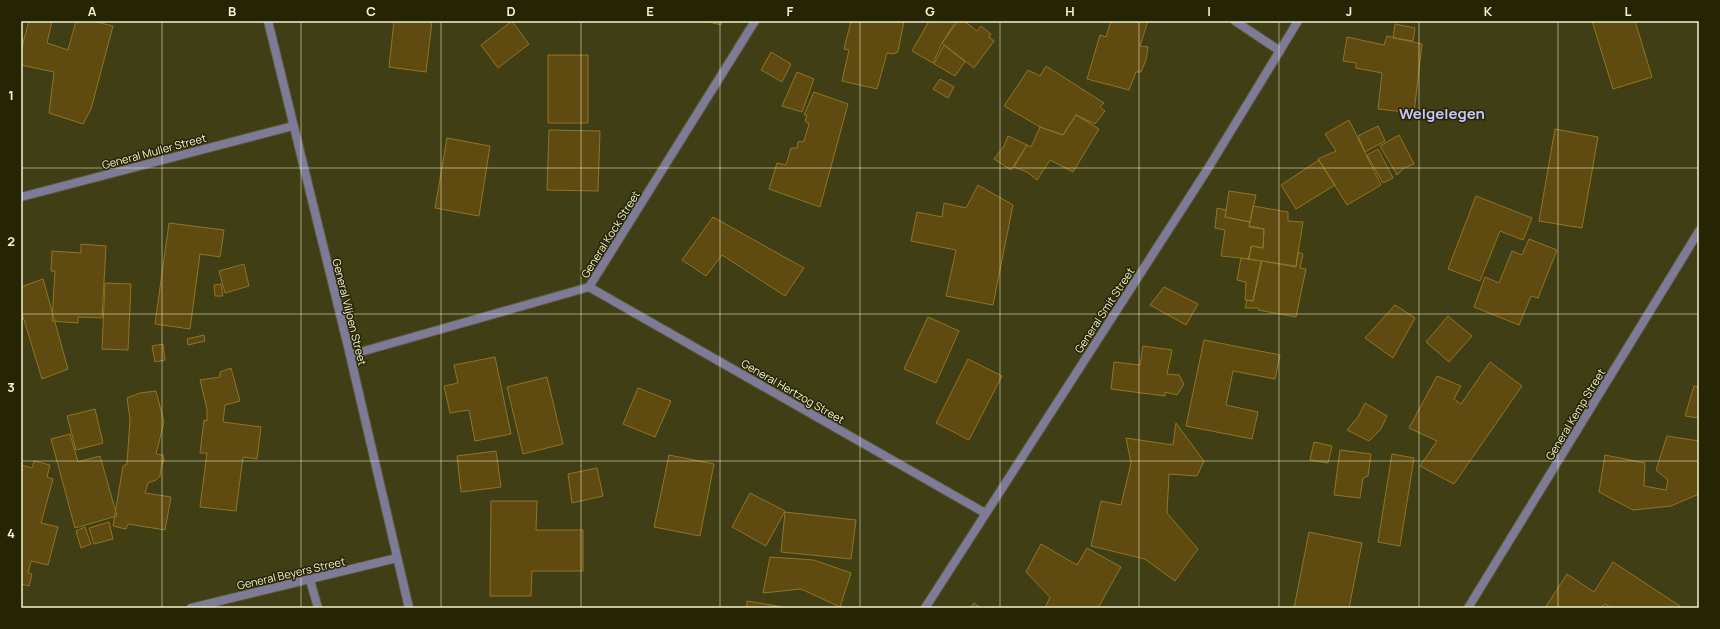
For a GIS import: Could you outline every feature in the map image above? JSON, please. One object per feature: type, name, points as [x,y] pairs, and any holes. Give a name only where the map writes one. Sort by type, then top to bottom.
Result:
[{"type":"street","name":"General Viljoen Street","points":[[268,21],[350,355],[409,608]]},
{"type":"street","name":"General Kock Street","points":[[350,355],[589,287],[755,21]]},
{"type":"street","points":[[1234,21],[1280,51]]},
{"type":"street","name":"General Smit Street","points":[[925,608],[1207,170],[1298,21]]},
{"type":"street","name":"General Muller Street","points":[[21,197],[293,126]]},
{"type":"street","name":"General Kemp Street","points":[[1468,608],[1699,231]]},
{"type":"street","name":"General Hertzog Street","points":[[589,287],[985,513]]},
{"type":"street","name":"General Beyers Street","points":[[191,608],[397,558]]},
{"type":"street","points":[[310,580],[318,608]]},
{"type":"building","points":[[29,21],[52,21],[47,43],[68,50],[76,21],[92,21],[113,26],[91,109],[83,124],[49,113],[54,72],[21,65],[21,50]]},
{"type":"building","points":[[394,21],[432,21],[426,72],[389,67]]},
{"type":"building","points":[[512,21],[529,44],[498,68],[481,45]]},
{"type":"building","points":[[706,21],[722,21],[721,25]]},
{"type":"building","points":[[851,21],[904,21],[898,52],[893,54],[887,53],[877,89],[842,81],[849,50],[844,49]]},
{"type":"building","points":[[929,21],[956,21],[942,43],[933,63],[912,51]]},
{"type":"building","points":[[958,21],[964,21],[977,31],[981,26],[991,34],[989,37],[994,41],[974,68],[942,43]]},
{"type":"building","points":[[1111,21],[1148,21],[1140,46],[1148,47],[1146,60],[1141,72],[1136,72],[1129,90],[1087,79],[1100,35],[1106,37]]},
{"type":"building","points":[[1592,21],[1635,21],[1652,77],[1613,89]]},
{"type":"building","points":[[1395,24],[1415,28],[1413,41],[1393,38]]},
{"type":"building","points":[[1387,36],[1422,44],[1414,113],[1378,109],[1382,73],[1356,68],[1356,63],[1343,61],[1347,37],[1384,45]]},
{"type":"building","points":[[944,45],[965,62],[955,76],[934,64]]},
{"type":"building","points":[[771,52],[791,64],[782,82],[761,70]]},
{"type":"building","points":[[548,55],[588,55],[588,123],[548,123]]},
{"type":"building","points":[[1046,66],[1104,103],[1100,107],[1105,111],[1095,124],[1076,115],[1063,135],[1040,127],[1004,106],[1028,70],[1040,76]]},
{"type":"building","points":[[797,72],[814,79],[802,112],[782,106]]},
{"type":"building","points":[[940,79],[954,87],[948,98],[933,89]]},
{"type":"building","points":[[814,92],[848,104],[820,207],[769,189],[777,163],[786,165],[791,148],[797,148],[798,142],[804,141],[809,124],[805,121],[807,115],[804,115]]},
{"type":"building","points":[[1076,115],[1099,129],[1073,172],[1050,160],[1037,180],[1027,172],[1014,167],[1027,145],[1031,147],[1040,127],[1063,135]]},
{"type":"building","points":[[1349,120],[1381,185],[1347,205],[1318,159],[1336,151],[1325,134]]},
{"type":"building","points":[[1378,126],[1385,141],[1365,152],[1358,136]]},
{"type":"building","points":[[1555,129],[1598,137],[1582,228],[1539,221]]},
{"type":"building","points":[[549,130],[600,131],[598,191],[547,190]]},
{"type":"building","points":[[1399,135],[1414,164],[1404,168],[1397,175],[1380,146]]},
{"type":"building","points":[[1008,136],[1027,145],[1011,170],[994,159],[1004,146]]},
{"type":"building","points":[[447,138],[490,146],[479,216],[435,208]]},
{"type":"building","points":[[1378,149],[1393,178],[1383,183],[1367,155]]},
{"type":"building","points":[[1319,160],[1335,185],[1296,209],[1281,185]]},
{"type":"building","points":[[978,185],[1013,205],[993,305],[946,296],[956,250],[911,241],[917,212],[942,217],[944,203],[966,208]]},
{"type":"building","points":[[1229,191],[1256,195],[1250,222],[1225,217]]},
{"type":"building","points":[[1476,196],[1532,218],[1523,240],[1500,231],[1480,281],[1448,269]]},
{"type":"building","points":[[1253,206],[1288,212],[1288,221],[1303,222],[1296,266],[1248,259],[1252,246],[1263,248],[1264,229],[1249,227]]},
{"type":"building","points":[[1217,208],[1226,210],[1225,217],[1250,222],[1249,226],[1264,229],[1263,248],[1251,246],[1249,259],[1221,256],[1225,230],[1215,228]]},
{"type":"building","points":[[713,217],[804,268],[785,296],[722,255],[706,276],[682,260]]},
{"type":"building","points":[[169,223],[224,230],[220,257],[200,254],[190,329],[155,324]]},
{"type":"building","points":[[1529,239],[1557,250],[1538,298],[1531,296],[1519,325],[1474,307],[1485,277],[1499,283],[1512,251],[1522,255]]},
{"type":"building","points":[[81,244],[106,246],[102,318],[78,317],[78,323],[52,321],[55,271],[51,271],[52,251],[81,253]]},
{"type":"building","points":[[1298,252],[1303,254],[1300,268],[1306,269],[1296,317],[1258,310],[1259,308],[1245,308],[1247,300],[1253,301],[1262,261],[1296,267]]},
{"type":"building","points":[[1241,258],[1261,261],[1253,301],[1245,300],[1246,282],[1237,280]]},
{"type":"building","points":[[244,264],[249,286],[225,293],[219,271]]},
{"type":"building","points":[[43,279],[68,369],[42,379],[21,310],[21,287]]},
{"type":"building","points":[[105,283],[131,284],[128,350],[102,349]]},
{"type":"building","points":[[221,284],[223,296],[215,296],[214,285]]},
{"type":"building","points":[[1164,287],[1198,304],[1186,325],[1150,305]]},
{"type":"building","points":[[1395,305],[1415,318],[1393,358],[1365,338]]},
{"type":"building","points":[[1448,316],[1472,336],[1449,362],[1426,342]]},
{"type":"building","points":[[928,317],[959,331],[936,383],[904,369]]},
{"type":"building","points":[[204,335],[205,341],[188,345],[187,339]]},
{"type":"building","points":[[1204,340],[1280,355],[1275,379],[1233,371],[1226,405],[1258,412],[1252,439],[1186,426]]},
{"type":"building","points":[[163,344],[165,360],[155,362],[152,346]]},
{"type":"building","points":[[1143,346],[1172,350],[1167,374],[1179,375],[1184,384],[1177,395],[1165,392],[1165,396],[1111,389],[1114,362],[1140,365]]},
{"type":"building","points":[[495,357],[511,434],[475,441],[469,410],[450,413],[444,386],[458,383],[454,365]]},
{"type":"building","points":[[968,359],[1002,376],[969,440],[936,423]]},
{"type":"building","points":[[1490,362],[1522,386],[1454,484],[1420,466],[1437,441],[1409,428],[1437,376],[1461,386],[1454,399],[1461,404]]},
{"type":"building","points":[[231,368],[240,401],[225,405],[223,422],[261,427],[257,459],[243,457],[236,511],[200,507],[207,453],[200,453],[204,420],[207,421],[207,409],[200,380],[220,377],[220,372]]},
{"type":"building","points":[[547,377],[563,444],[523,454],[507,387]]},
{"type":"building","points":[[1694,386],[1699,387],[1699,418],[1685,416]]},
{"type":"building","points":[[638,388],[671,401],[655,437],[623,424]]},
{"type":"building","points":[[156,391],[164,422],[156,454],[163,455],[164,460],[160,476],[156,480],[148,483],[145,493],[171,497],[165,530],[128,524],[126,529],[113,526],[123,466],[127,464],[130,419],[127,398],[140,393]]},
{"type":"building","points":[[1365,403],[1387,416],[1381,429],[1369,441],[1347,430],[1358,417]]},
{"type":"building","points":[[95,409],[103,443],[76,450],[67,416]]},
{"type":"building","points":[[1176,423],[1204,461],[1197,476],[1169,474],[1167,513],[1198,549],[1175,581],[1145,559],[1091,546],[1101,501],[1121,505],[1131,463],[1126,438],[1173,445]]},
{"type":"building","points":[[70,434],[78,462],[100,456],[117,516],[75,528],[51,439]]},
{"type":"building","points":[[1667,436],[1699,441],[1699,494],[1671,506],[1633,510],[1599,492],[1605,455],[1645,463],[1644,486],[1666,490],[1668,480],[1656,470]]},
{"type":"building","points":[[1314,442],[1332,446],[1328,463],[1310,460]]},
{"type":"building","points":[[1340,450],[1371,454],[1368,476],[1363,478],[1360,498],[1334,495]]},
{"type":"building","points":[[496,451],[501,487],[461,492],[457,456]]},
{"type":"building","points":[[1392,454],[1414,458],[1400,546],[1378,542]]},
{"type":"building","points":[[669,455],[714,464],[700,536],[654,527]]},
{"type":"building","points":[[34,461],[50,465],[47,477],[53,479],[41,523],[58,527],[48,565],[31,561],[28,573],[32,574],[29,586],[21,584],[21,465],[32,468]]},
{"type":"building","points":[[597,468],[603,496],[572,503],[568,474]]},
{"type":"building","points":[[750,493],[785,511],[766,546],[732,527]]},
{"type":"building","points":[[491,501],[537,501],[536,530],[583,530],[583,571],[532,571],[531,596],[490,596]]},
{"type":"building","points":[[785,512],[856,520],[851,559],[781,552]]},
{"type":"building","points":[[109,522],[113,539],[94,544],[89,528]]},
{"type":"building","points":[[85,527],[91,544],[81,548],[76,531]]},
{"type":"building","points":[[1309,532],[1362,543],[1349,608],[1294,608]]},
{"type":"building","points":[[1041,544],[1077,565],[1087,548],[1121,567],[1098,608],[1045,608],[1050,597],[1026,572]]},
{"type":"building","points":[[770,557],[814,560],[851,573],[840,607],[801,589],[763,593]]},
{"type":"building","points":[[1613,562],[1683,608],[1612,608],[1605,604],[1600,608],[1545,608],[1567,574],[1594,592]]},
{"type":"building","points":[[747,601],[783,607],[747,608]]},
{"type":"building","points":[[974,603],[981,608],[970,608]]},
{"type":"district","name":"Welgelegen","points":[[1442,113]]}]
